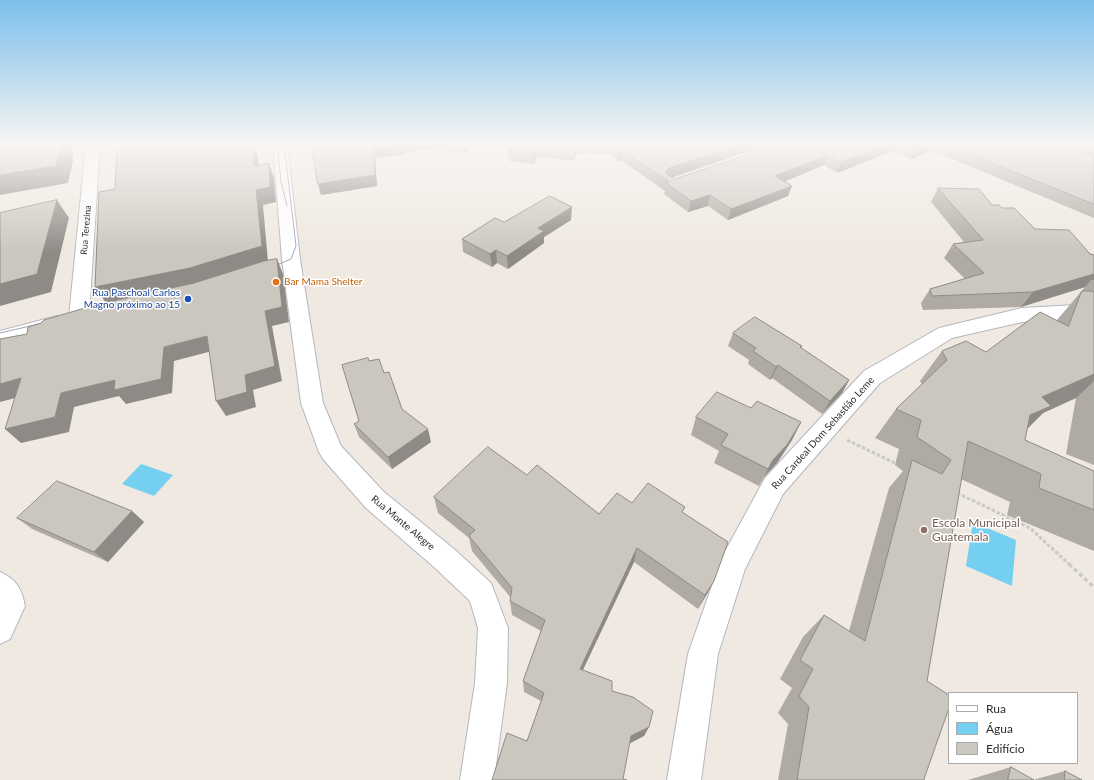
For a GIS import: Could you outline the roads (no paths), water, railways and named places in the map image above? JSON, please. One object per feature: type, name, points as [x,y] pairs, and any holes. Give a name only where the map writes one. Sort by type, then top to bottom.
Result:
[{"type":"street","name":"Rua Terezina","points":[[79,317],[90,180]]},
{"type":"street","name":"Rua Monte Alegre","points":[[281,180],[283,263],[304,345],[312,403],[331,452],[375,500],[444,558],[481,593],[492,628],[491,683],[476,780]]},
{"type":"street","points":[[0,338],[100,312]]},
{"type":"street","name":"Rua Cardeal Dom Sebastião Leme","points":[[684,780],[703,654],[732,566],[774,486],[872,377],[946,332],[1022,315],[1076,312],[1094,314]]},
{"type":"street","points":[[0,586],[9,596],[10,606],[0,629]]},
{"type":"water","points":[[141,464],[173,475],[154,496],[122,484]]},
{"type":"water","points":[[973,522],[1016,540],[1012,586],[966,566]]},
{"type":"tram line","points":[[281,180],[287,206]]},
{"type":"tram line","points":[[270,268],[291,259],[296,246],[288,180]]},
{"type":"tram line","points":[[0,333],[52,321]]},
{"type":"place","name":"Bar Mama Shelter","points":[[276,282]]},
{"type":"place","name":"Rua Paschoal Carlos Magno próximo ao 15","points":[[188,299]]},
{"type":"place","name":"Escola Municipal Guatemala","points":[[924,530]]}]
